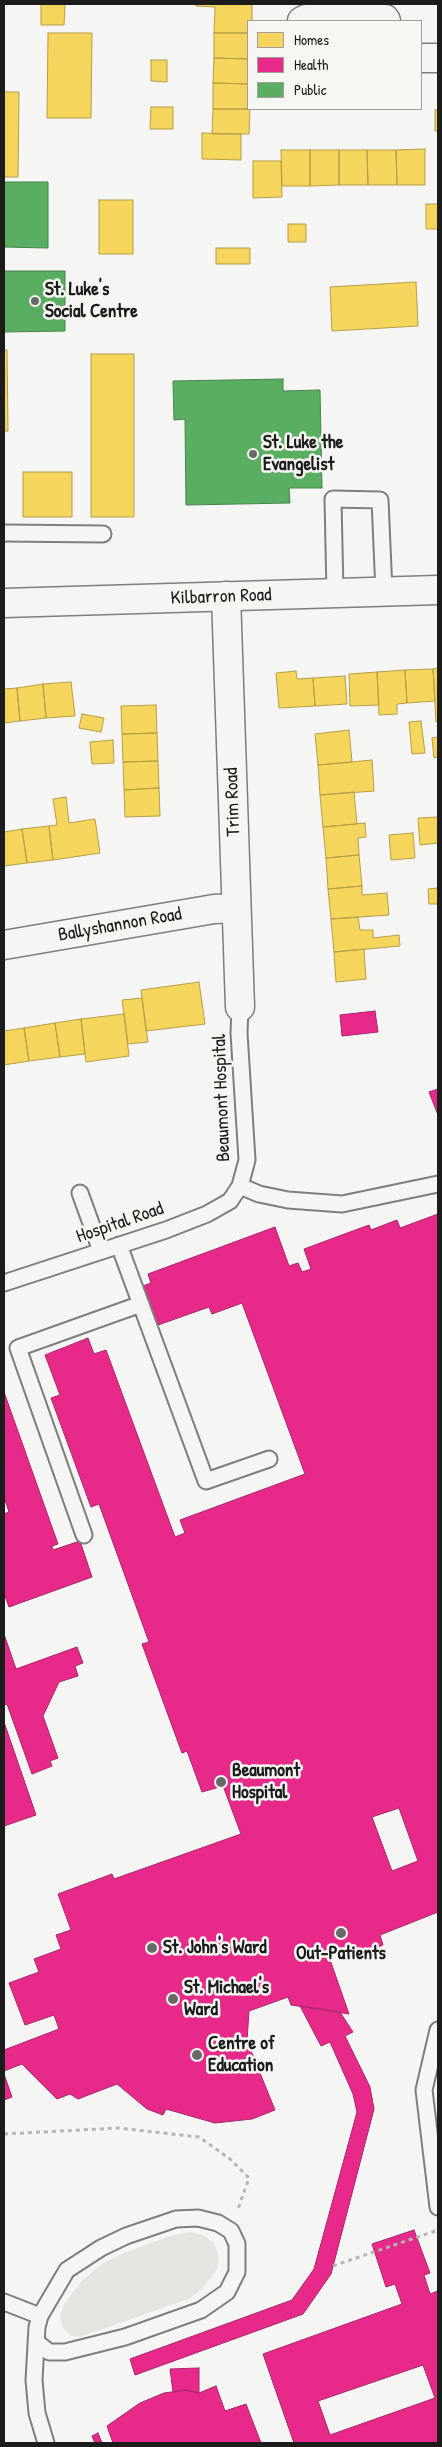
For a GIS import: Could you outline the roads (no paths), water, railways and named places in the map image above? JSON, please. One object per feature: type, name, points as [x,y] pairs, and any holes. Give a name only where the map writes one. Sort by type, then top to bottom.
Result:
[{"type":"street","points":[[304,20],[386,20]]},
{"type":"street","points":[[422,58],[438,58]]},
{"type":"street","name":"Kilbarron Road","points":[[4,603],[438,590]]},
{"type":"street","name":"Trim Road","points":[[226,596],[240,1008]]},
{"type":"street","name":"Ballyshannon Road","points":[[4,945],[236,908]]},
{"type":"lane","points":[[335,593],[333,499],[380,500],[384,592]]},
{"type":"lane","points":[[4,533],[103,534]]},
{"type":"lane","name":"Beaumont Hospital","points":[[240,1008],[239,1033],[247,1160],[240,1186]]},
{"type":"lane","points":[[240,1186],[259,1194],[288,1200],[342,1204],[438,1184]]},
{"type":"lane","name":"Hospital Road","points":[[4,1283],[207,1214],[230,1200],[240,1186]]},
{"type":"lane","points":[[80,1192],[101,1251]]},
{"type":"lane","points":[[120,1245],[206,1481],[269,1459]]},
{"type":"lane","points":[[84,1536],[18,1348],[141,1304]]},
{"type":"lane","points":[[438,2030],[424,2090],[438,2208]]},
{"type":"lane","points":[[38,2342],[49,2352],[65,2352],[116,2340],[201,2310],[226,2292],[237,2272],[237,2244],[231,2231],[218,2222],[198,2218],[176,2219],[126,2236],[101,2248],[67,2270],[40,2316],[37,2326],[38,2342],[34,2380],[37,2413],[46,2443]]},
{"type":"lane","points":[[4,2302],[40,2316]]},
{"type":"place","name":"St. Luke's Social Centre","points":[[35,301]]},
{"type":"place","name":"St. Luke the Evangelist","points":[[253,454]]},
{"type":"place","name":"Beaumont Hospital","points":[[221,1782]]},
{"type":"place","name":"Out-Patients","points":[[341,1933]]},
{"type":"place","name":"St. John's Ward","points":[[152,1948]]},
{"type":"place","name":"St. Michael's Ward","points":[[173,1999]]},
{"type":"place","name":"Centre of Education","points":[[197,2055]]}]
